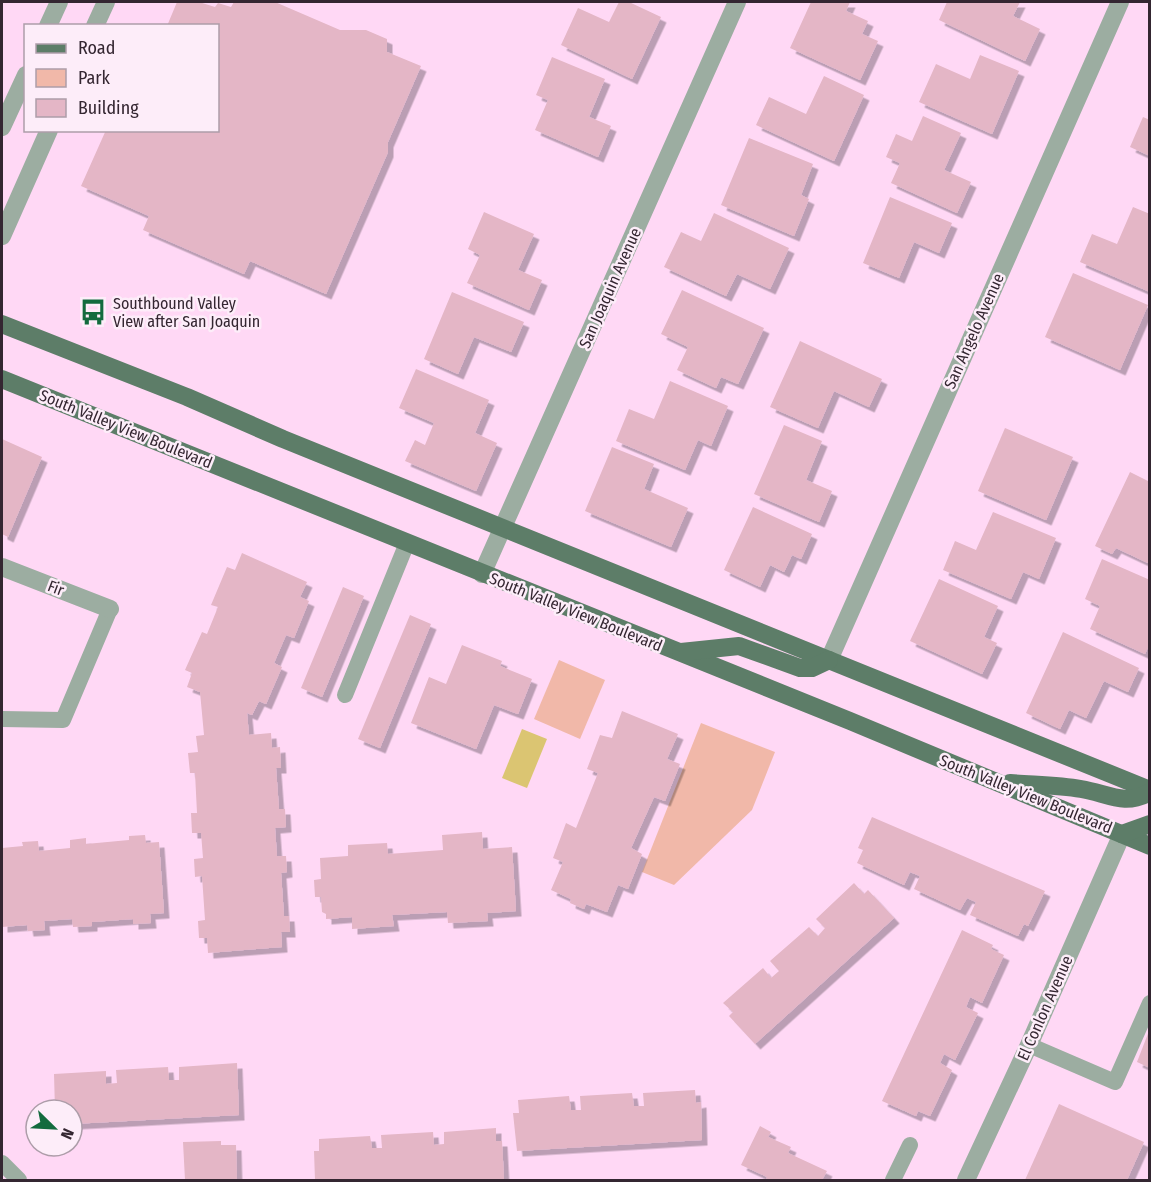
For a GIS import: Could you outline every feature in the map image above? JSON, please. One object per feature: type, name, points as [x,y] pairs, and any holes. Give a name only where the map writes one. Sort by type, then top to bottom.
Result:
[{"type":"main road","points":[[2,324],[187,397],[284,439],[1149,791]]},
{"type":"main road","name":"South Valley View Boulevard","points":[[2,379],[850,721],[1149,846]]},
{"type":"main road","points":[[679,653],[739,646],[800,668],[812,668],[829,660]]},
{"type":"main road","points":[[993,782],[1082,789],[1126,800],[1139,798],[1149,791]]},
{"type":"main road","points":[[1122,834],[1149,824]]},
{"type":"street","points":[[49,24],[59,2]]},
{"type":"street","points":[[96,24],[106,2]]},
{"type":"street","name":"San Joaquin Avenue","points":[[482,574],[737,2]]},
{"type":"street","name":"San Angelo Avenue","points":[[829,660],[1120,2]]},
{"type":"street","points":[[2,128],[24,79]]},
{"type":"street","points":[[2,236],[48,132]]},
{"type":"street","name":"Fir","points":[[2,567],[110,609]]},
{"type":"street","name":"El Conlon Avenue","points":[[966,1180],[1029,1045],[1122,834]]},
{"type":"lane","points":[[345,695],[407,543]]},
{"type":"lane","points":[[2,719],[63,720],[110,609]]},
{"type":"lane","points":[[1029,1045],[1115,1083],[1149,1003]]},
{"type":"lane","points":[[892,1180],[910,1145]]},
{"type":"lane","points":[[2,1163],[19,1180]]},
{"type":"green space","points":[[559,660],[605,680],[580,739],[534,719]]},
{"type":"green space","points":[[701,723],[775,752],[752,810],[674,885],[642,872]]},
{"type":"shaded area","points":[[522,729],[547,739],[527,788],[502,778]]},
{"type":"building","points":[[177,2],[199,2],[215,7],[218,3],[231,7],[234,2],[275,2],[340,30],[366,30],[387,39],[387,52],[421,66],[388,142],[388,152],[326,294],[250,261],[244,274],[143,230],[149,216],[81,186],[105,132],[219,132],[219,24],[168,24]]},
{"type":"building","points":[[619,2],[629,2],[661,17],[632,79],[561,45],[578,8],[609,22]]},
{"type":"building","points":[[811,2],[850,2],[846,11],[868,21],[862,34],[878,41],[860,80],[790,48]]},
{"type":"building","points":[[947,2],[1020,2],[1013,16],[1040,29],[1025,61],[939,20]]},
{"type":"building","points":[[980,55],[1019,71],[992,134],[919,102],[936,64],[970,79]]},
{"type":"building","points":[[552,57],[605,79],[589,117],[611,126],[598,157],[535,130],[548,100],[536,95]]},
{"type":"building","points":[[824,76],[864,95],[834,161],[756,125],[769,97],[806,114]]},
{"type":"building","points":[[923,116],[961,133],[944,170],[971,182],[957,213],[891,183],[900,163],[886,157],[896,134],[912,141]]},
{"type":"building","points":[[1143,117],[1150,120],[1150,156],[1130,147]]},
{"type":"building","points":[[749,138],[813,164],[801,195],[809,199],[794,236],[721,205]]},
{"type":"building","points":[[890,197],[952,223],[939,253],[914,242],[899,278],[863,263]]},
{"type":"building","points":[[1133,207],[1150,214],[1150,292],[1080,262],[1092,234],[1117,244]]},
{"type":"building","points":[[484,212],[534,234],[518,270],[542,280],[529,310],[467,283],[480,255],[468,249]]},
{"type":"building","points":[[714,213],[789,248],[770,289],[737,274],[726,296],[664,267],[681,232],[701,241]]},
{"type":"building","points":[[1073,273],[1148,305],[1120,370],[1045,337]]},
{"type":"building","points":[[682,290],[764,328],[738,384],[721,377],[716,388],[677,370],[688,347],[661,334]]},
{"type":"building","points":[[452,292],[524,322],[511,352],[474,337],[458,374],[424,359]]},
{"type":"building","points":[[800,341],[882,379],[869,407],[834,391],[818,428],[770,407]]},
{"type":"building","points":[[416,369],[489,400],[475,433],[497,443],[476,491],[405,461],[415,440],[425,445],[434,423],[399,408]]},
{"type":"building","points":[[670,381],[728,406],[711,446],[698,440],[685,470],[616,441],[629,409],[654,419]]},
{"type":"building","points":[[784,425],[822,441],[806,480],[832,491],[819,522],[754,494]]},
{"type":"building","points":[[1005,428],[1073,457],[1046,520],[978,491]]},
{"type":"building","points":[[2,439],[42,457],[8,537],[2,534]]},
{"type":"building","points":[[612,447],[654,464],[644,489],[688,508],[671,547],[585,511]]},
{"type":"building","points":[[1130,472],[1150,482],[1150,564],[1116,548],[1112,554],[1095,546]]},
{"type":"building","points":[[753,507],[812,534],[801,559],[792,555],[784,572],[770,565],[760,587],[724,570]]},
{"type":"building","points":[[993,512],[1056,538],[1039,579],[1023,572],[1011,599],[943,570],[955,541],[976,550]]},
{"type":"building","points":[[242,553],[307,582],[300,597],[309,601],[294,638],[286,635],[274,663],[282,667],[266,704],[259,701],[252,715],[247,713],[249,735],[271,733],[272,748],[280,747],[281,768],[276,768],[279,809],[285,809],[286,827],[275,828],[277,856],[286,856],[287,872],[281,873],[284,916],[289,916],[290,932],[281,932],[282,947],[208,953],[207,938],[199,938],[198,921],[205,920],[202,876],[195,877],[194,859],[203,858],[201,833],[192,833],[191,813],[197,813],[195,773],[190,773],[188,753],[198,752],[196,736],[204,735],[200,692],[187,687],[192,673],[185,670],[202,632],[207,634],[218,607],[211,605],[227,567],[235,570]]},
{"type":"building","points":[[1102,559],[1150,580],[1150,643],[1145,654],[1090,629],[1100,606],[1085,599]]},
{"type":"building","points":[[939,579],[998,606],[984,637],[997,643],[982,674],[910,641]]},
{"type":"building","points":[[343,587],[364,596],[322,697],[301,688]]},
{"type":"building","points":[[410,615],[431,624],[380,748],[358,739]]},
{"type":"building","points":[[1063,632],[1139,668],[1128,692],[1104,681],[1086,718],[1069,710],[1060,729],[1026,713]]},
{"type":"building","points":[[462,645],[502,661],[500,666],[532,679],[518,714],[494,705],[476,749],[411,723],[429,677],[446,684]]},
{"type":"building","points":[[622,711],[678,734],[667,759],[680,764],[665,801],[654,797],[631,848],[642,854],[628,889],[618,885],[607,912],[586,904],[584,909],[570,903],[571,899],[551,890],[563,862],[553,858],[566,823],[576,828],[598,773],[587,769],[600,735],[612,738]]},
{"type":"building","points":[[872,817],[1045,891],[1028,926],[1024,924],[1018,936],[970,915],[976,902],[967,898],[960,910],[914,889],[920,876],[910,872],[904,885],[857,863],[863,850],[858,848]]},
{"type":"building","points":[[482,832],[483,849],[512,847],[516,911],[487,913],[488,921],[448,923],[447,912],[392,915],[394,926],[352,929],[352,917],[326,919],[326,914],[322,912],[321,897],[315,897],[314,880],[321,879],[320,858],[348,856],[348,845],[387,843],[388,854],[443,850],[442,835]]},
{"type":"building","points":[[145,835],[146,843],[159,842],[164,913],[150,914],[151,923],[133,924],[133,919],[92,922],[92,926],[73,927],[72,919],[44,921],[45,930],[28,931],[27,925],[2,927],[2,848],[23,846],[22,842],[38,841],[39,851],[70,848],[70,840],[86,838],[86,844],[129,840],[129,836]]},
{"type":"building","points":[[854,883],[864,894],[868,890],[894,918],[755,1044],[729,1016],[733,1012],[723,1003],[763,968],[771,978],[779,971],[770,961],[809,927],[818,936],[825,928],[816,919]]},
{"type":"building","points":[[962,930],[993,945],[991,949],[1004,955],[982,1003],[970,997],[966,1007],[978,1013],[955,1060],[944,1054],[940,1063],[952,1070],[930,1116],[918,1111],[916,1116],[882,1101]]},
{"type":"building","points":[[1150,1031],[1150,1068],[1137,1062]]},
{"type":"building","points":[[237,1063],[239,1115],[84,1123],[84,1098],[55,1098],[54,1074],[106,1071],[106,1084],[117,1083],[116,1070],[168,1067],[169,1080],[179,1080],[179,1067]]},
{"type":"building","points":[[695,1090],[696,1103],[701,1102],[702,1140],[517,1151],[513,1113],[519,1113],[518,1100],[569,1096],[571,1110],[581,1110],[580,1096],[632,1093],[634,1106],[644,1106],[643,1093]]},
{"type":"building","points":[[1059,1104],[1144,1142],[1127,1180],[1025,1180]]},
{"type":"building","points":[[760,1126],[771,1132],[768,1137],[791,1147],[788,1153],[827,1171],[822,1180],[766,1180],[767,1177],[741,1165]]},
{"type":"building","points":[[496,1128],[496,1141],[502,1141],[504,1179],[315,1180],[314,1151],[319,1151],[319,1139],[370,1136],[372,1148],[382,1148],[381,1135],[433,1132],[434,1145],[444,1144],[444,1132]]},
{"type":"building","points":[[221,1141],[221,1145],[236,1145],[237,1180],[185,1180],[183,1142]]},
{"type":"place","name":"Southbound Valley View after San Joaquin","points":[[93,312]]}]
